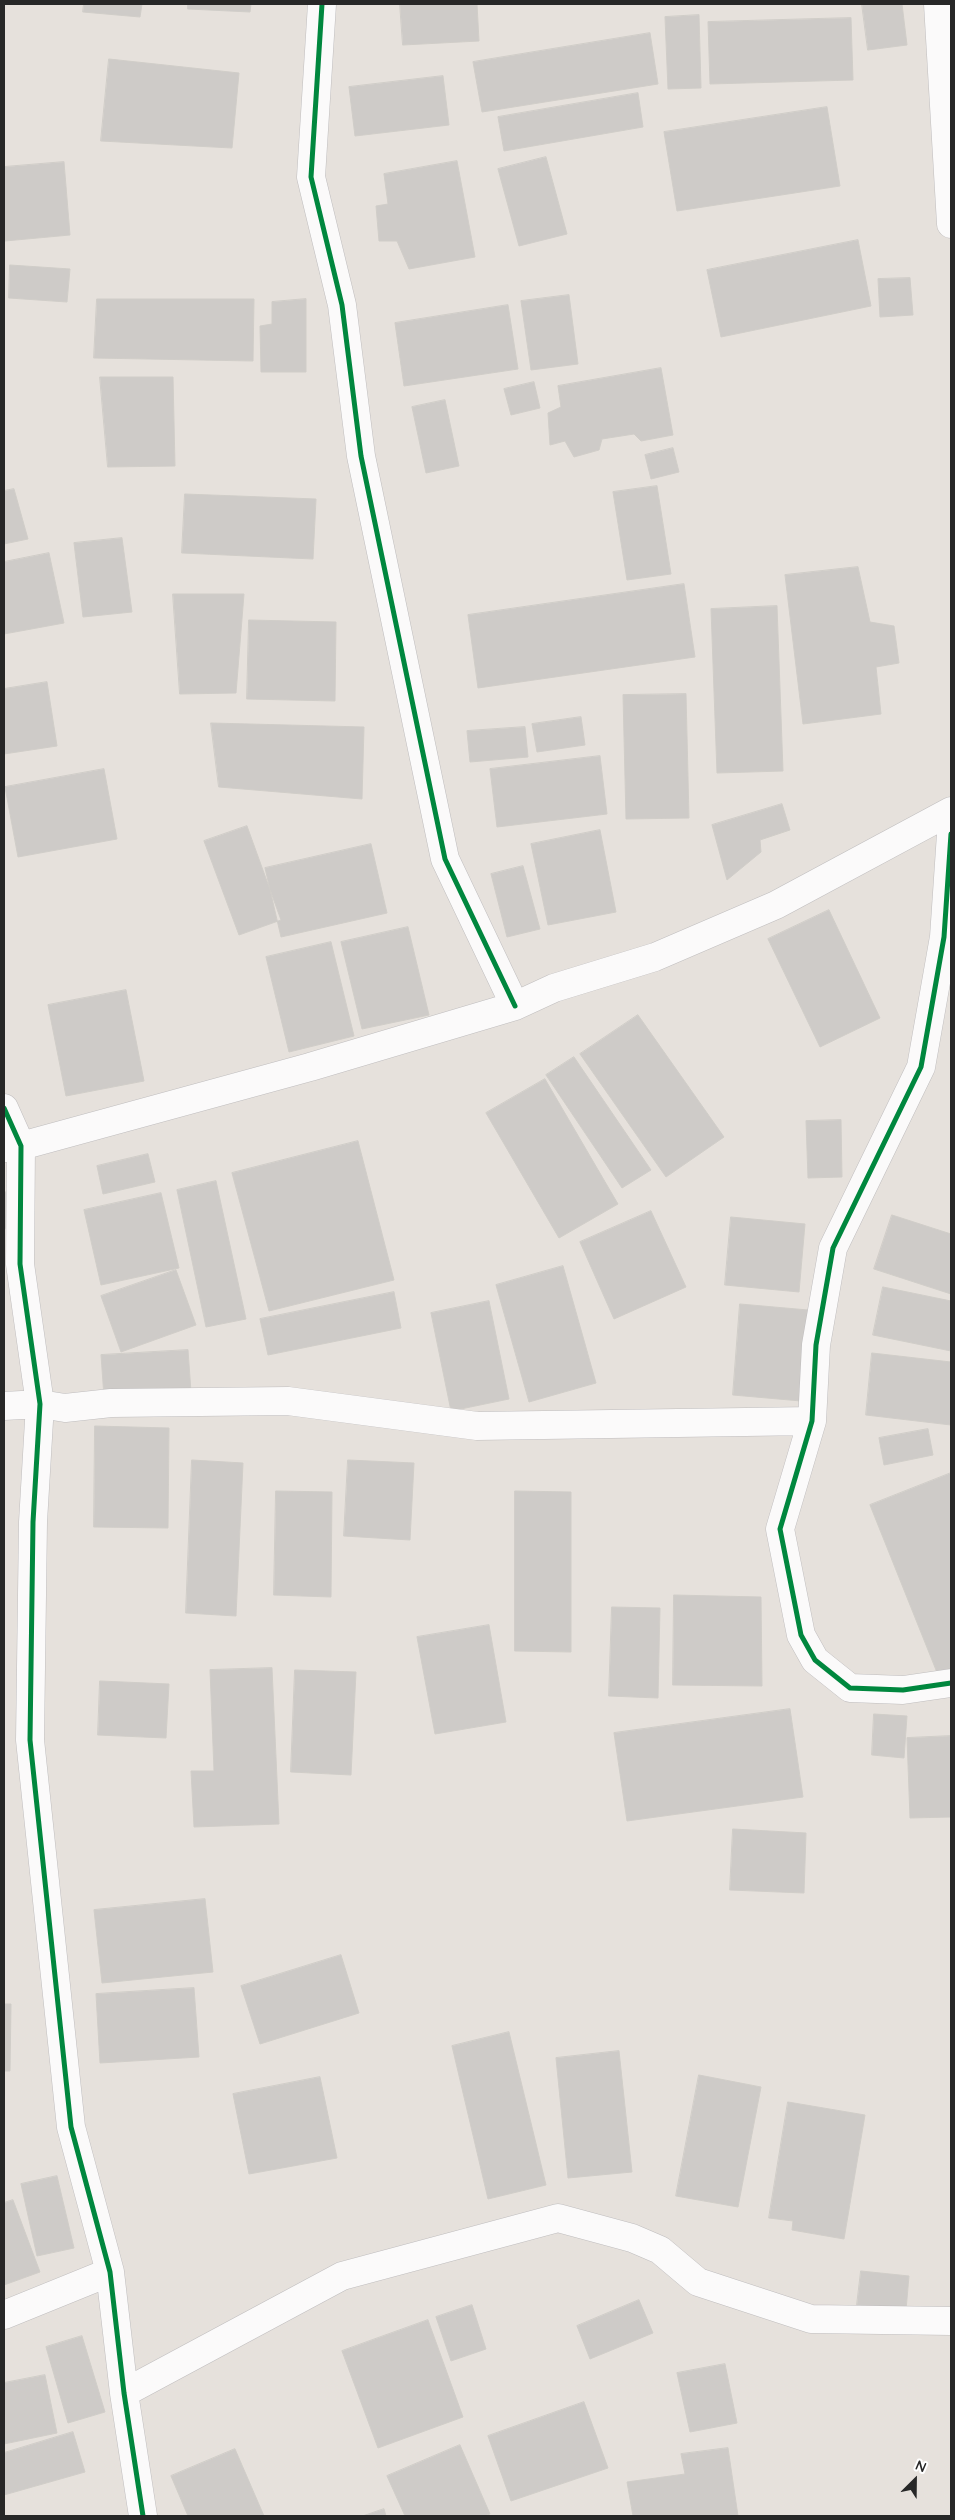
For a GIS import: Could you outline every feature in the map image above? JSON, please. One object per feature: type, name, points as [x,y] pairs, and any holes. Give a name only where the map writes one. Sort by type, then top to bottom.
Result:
[{"type":"street","points":[[322,4],[311,177],[342,305],[361,456],[445,859],[515,1006]]},
{"type":"street","points":[[938,4],[951,224]]},
{"type":"street","points":[[12,1147],[310,1066],[515,1006],[554,988],[655,957],[776,905],[951,811]]},
{"type":"street","points":[[951,834],[944,937],[920,1067],[833,1248],[816,1345],[812,1421],[780,1529],[801,1635],[815,1660],[850,1688],[903,1690],[951,1683]]},
{"type":"street","points":[[4,1108],[12,1147],[20,1264],[40,1404],[33,1522],[30,1740],[71,2127],[110,2272],[124,2393],[143,2516]]},
{"type":"street","points":[[4,1406],[40,1404],[65,1408],[111,1403],[288,1401],[477,1426],[812,1421]]},
{"type":"street","points":[[124,2393],[342,2276],[558,2218],[632,2238],[660,2250],[698,2282],[811,2318],[951,2322]]},
{"type":"street","points":[[4,2315],[110,2272]]},
{"type":"building","points":[[84,4],[142,4],[140,17],[83,12]]},
{"type":"building","points":[[188,4],[251,4],[250,12],[188,9]]},
{"type":"building","points":[[400,4],[477,4],[479,41],[403,45]]},
{"type":"building","points":[[862,4],[902,4],[907,45],[868,50]]},
{"type":"building","points":[[699,15],[701,88],[668,89],[665,17]]},
{"type":"building","points":[[851,18],[853,80],[710,84],[708,22]]},
{"type":"building","points":[[650,33],[658,84],[482,112],[473,62]]},
{"type":"building","points":[[109,59],[239,73],[232,148],[101,141]]},
{"type":"building","points":[[443,76],[449,125],[355,136],[349,87]]},
{"type":"building","points":[[638,93],[643,127],[504,151],[498,117]]},
{"type":"building","points":[[827,107],[840,186],[677,211],[664,132]]},
{"type":"building","points":[[546,157],[567,234],[519,246],[498,169]]},
{"type":"building","points":[[457,161],[475,257],[409,269],[397,241],[379,241],[376,206],[388,204],[384,174]]},
{"type":"building","points":[[64,162],[70,235],[5,241],[4,167]]},
{"type":"building","points":[[858,240],[871,306],[721,337],[707,270]]},
{"type":"building","points":[[10,265],[70,269],[67,302],[9,298]]},
{"type":"building","points":[[910,278],[913,315],[880,317],[878,279]]},
{"type":"building","points":[[569,295],[578,364],[531,370],[521,301]]},
{"type":"building","points":[[97,299],[254,299],[253,361],[94,358]]},
{"type":"building","points":[[306,299],[306,372],[261,372],[260,326],[272,324],[272,302]]},
{"type":"building","points":[[508,305],[518,369],[404,386],[395,323]]},
{"type":"building","points":[[661,368],[673,435],[641,441],[634,434],[602,439],[599,450],[574,457],[565,441],[550,445],[548,413],[561,407],[558,386]]},
{"type":"building","points":[[100,377],[173,377],[175,466],[108,467]]},
{"type":"building","points":[[534,382],[540,408],[511,415],[504,389]]},
{"type":"building","points":[[445,400],[459,466],[426,473],[412,407]]},
{"type":"building","points":[[673,448],[679,472],[651,479],[645,455]]},
{"type":"building","points":[[657,486],[671,574],[627,580],[613,492]]},
{"type":"building","points":[[14,489],[28,539],[4,544],[4,491]]},
{"type":"building","points":[[185,494],[316,499],[313,559],[182,553]]},
{"type":"building","points":[[122,538],[132,612],[83,617],[74,543]]},
{"type":"building","points":[[49,553],[64,623],[4,634],[4,562]]},
{"type":"building","points":[[858,567],[870,622],[894,626],[899,663],[876,667],[881,714],[803,724],[785,575]]},
{"type":"building","points":[[684,584],[695,657],[478,688],[468,615]]},
{"type":"building","points":[[173,594],[244,594],[236,693],[180,694]]},
{"type":"building","points":[[777,606],[783,771],[717,773],[711,609]]},
{"type":"building","points":[[249,620],[336,622],[335,701],[247,699]]},
{"type":"building","points":[[47,682],[57,746],[4,754],[4,689]]},
{"type":"building","points":[[686,694],[689,818],[626,819],[623,695]]},
{"type":"building","points":[[581,717],[585,745],[537,752],[532,724]]},
{"type":"building","points":[[211,723],[364,727],[362,799],[219,787]]},
{"type":"building","points":[[525,727],[528,757],[470,762],[467,731]]},
{"type":"building","points":[[600,756],[607,814],[497,827],[490,769]]},
{"type":"building","points":[[104,769],[117,839],[18,857],[5,787]]},
{"type":"building","points":[[782,804],[790,830],[760,840],[761,852],[727,880],[712,825]]},
{"type":"building","points":[[247,826],[281,920],[239,935],[204,841]]},
{"type":"building","points":[[600,830],[616,912],[548,925],[531,844]]},
{"type":"building","points":[[371,844],[387,913],[281,937],[265,868]]},
{"type":"building","points":[[523,866],[540,929],[507,937],[491,874]]},
{"type":"building","points":[[829,910],[880,1018],[820,1047],[768,939]]},
{"type":"building","points":[[408,927],[429,1015],[362,1029],[341,942]]},
{"type":"building","points":[[331,942],[354,1036],[289,1052],[266,957]]},
{"type":"building","points":[[126,990],[144,1081],[66,1096],[48,1005]]},
{"type":"building","points":[[638,1015],[724,1137],[666,1177],[580,1054]]},
{"type":"building","points":[[574,1057],[651,1170],[622,1188],[546,1075]]},
{"type":"building","points":[[545,1079],[618,1204],[559,1238],[486,1113]]},
{"type":"building","points":[[841,1120],[842,1177],[808,1178],[806,1121]]},
{"type":"building","points":[[358,1141],[394,1280],[269,1311],[232,1173]]},
{"type":"building","points":[[148,1154],[155,1182],[103,1194],[97,1166]]},
{"type":"building","points":[[216,1181],[246,1319],[206,1327],[177,1190]]},
{"type":"building","points":[[4,1192],[10,1192],[13,1228],[4,1229]]},
{"type":"building","points":[[161,1193],[179,1268],[101,1285],[84,1210]]},
{"type":"building","points":[[651,1211],[686,1287],[614,1319],[580,1242]]},
{"type":"building","points":[[892,1215],[951,1234],[951,1294],[874,1269]]},
{"type":"building","points":[[731,1217],[805,1224],[799,1292],[725,1285]]},
{"type":"building","points":[[563,1266],[596,1383],[529,1402],[496,1285]]},
{"type":"building","points":[[176,1270],[196,1325],[121,1352],[101,1296]]},
{"type":"building","points":[[883,1287],[951,1301],[951,1351],[873,1335]]},
{"type":"building","points":[[394,1292],[401,1328],[268,1355],[260,1319]]},
{"type":"building","points":[[489,1301],[509,1399],[451,1411],[431,1313]]},
{"type":"building","points":[[740,1304],[808,1310],[801,1401],[733,1395]]},
{"type":"building","points":[[188,1350],[191,1392],[104,1397],[101,1355]]},
{"type":"building","points":[[872,1353],[951,1362],[951,1425],[866,1415]]},
{"type":"building","points":[[95,1426],[169,1428],[168,1528],[94,1527]]},
{"type":"building","points":[[928,1429],[933,1455],[884,1465],[879,1438]]},
{"type":"building","points":[[192,1460],[243,1463],[236,1616],[186,1613]]},
{"type":"building","points":[[348,1460],[414,1463],[410,1540],[344,1536]]},
{"type":"building","points":[[951,1473],[951,1669],[938,1675],[870,1505]]},
{"type":"building","points":[[276,1491],[332,1492],[331,1597],[274,1595]]},
{"type":"building","points":[[515,1491],[571,1492],[571,1652],[515,1651]]},
{"type":"building","points":[[674,1595],[761,1597],[762,1686],[673,1685]]},
{"type":"building","points":[[612,1607],[660,1608],[658,1698],[609,1696]]},
{"type":"building","points":[[489,1625],[506,1722],[435,1734],[417,1637]]},
{"type":"building","points":[[272,1668],[279,1824],[194,1827],[191,1771],[214,1771],[210,1670]]},
{"type":"building","points":[[295,1670],[356,1672],[351,1775],[291,1772]]},
{"type":"building","points":[[100,1681],[169,1684],[166,1738],[98,1735]]},
{"type":"building","points":[[790,1709],[803,1797],[627,1821],[614,1733]]},
{"type":"building","points":[[874,1714],[907,1716],[904,1758],[872,1755]]},
{"type":"building","points":[[951,1736],[951,1817],[910,1818],[907,1738]]},
{"type":"building","points":[[733,1829],[806,1833],[804,1893],[730,1890]]},
{"type":"building","points":[[205,1899],[213,1972],[102,1983],[94,1910]]},
{"type":"building","points":[[341,1955],[359,2013],[260,2044],[241,1986]]},
{"type":"building","points":[[194,1988],[199,2057],[100,2063],[96,1994]]},
{"type":"building","points":[[4,2004],[11,2004],[10,2071],[4,2071]]},
{"type":"building","points":[[509,2032],[546,2185],[488,2199],[452,2046]]},
{"type":"building","points":[[619,2051],[632,2172],[568,2178],[556,2058]]},
{"type":"building","points":[[699,2075],[761,2087],[738,2207],[676,2196]]},
{"type":"building","points":[[320,2077],[337,2158],[249,2174],[233,2094]]},
{"type":"building","points":[[788,2102],[865,2115],[844,2239],[792,2230],[793,2221],[769,2218]]},
{"type":"building","points":[[57,2176],[74,2248],[37,2256],[21,2184]]},
{"type":"building","points":[[13,2200],[40,2272],[4,2285],[4,2203]]},
{"type":"building","points":[[861,2271],[909,2276],[906,2310],[857,2305]]},
{"type":"building","points":[[639,2300],[653,2333],[590,2359],[577,2326]]},
{"type":"building","points":[[472,2305],[486,2349],[451,2361],[436,2317]]},
{"type":"building","points":[[428,2320],[463,2417],[378,2448],[342,2351]]},
{"type":"building","points":[[82,2336],[105,2412],[68,2423],[46,2347]]},
{"type":"building","points":[[725,2364],[737,2423],[690,2432],[677,2373]]},
{"type":"building","points":[[45,2375],[57,2433],[4,2444],[4,2383]]},
{"type":"building","points":[[584,2402],[608,2468],[511,2501],[488,2436]]},
{"type":"building","points":[[73,2432],[85,2472],[4,2495],[4,2453]]},
{"type":"building","points":[[460,2445],[490,2514],[484,2516],[405,2516],[387,2476]]},
{"type":"building","points":[[728,2448],[738,2516],[633,2516],[627,2482],[685,2474],[681,2454]]},
{"type":"building","points":[[235,2449],[264,2516],[188,2516],[171,2476]]},
{"type":"building","points":[[384,2509],[386,2516],[363,2516]]},
{"type":"cycle path","points":[[322,4],[311,177],[342,305],[361,456],[445,859],[515,1006]]},
{"type":"cycle path","points":[[951,834],[944,937],[921,1067],[833,1248],[816,1345],[812,1421],[780,1529],[801,1635],[815,1660],[850,1688],[903,1690],[951,1683]]},
{"type":"cycle path","points":[[4,1108],[21,1146],[20,1264],[40,1404],[33,1522],[30,1740],[71,2127],[110,2272],[124,2393],[143,2516]]}]
